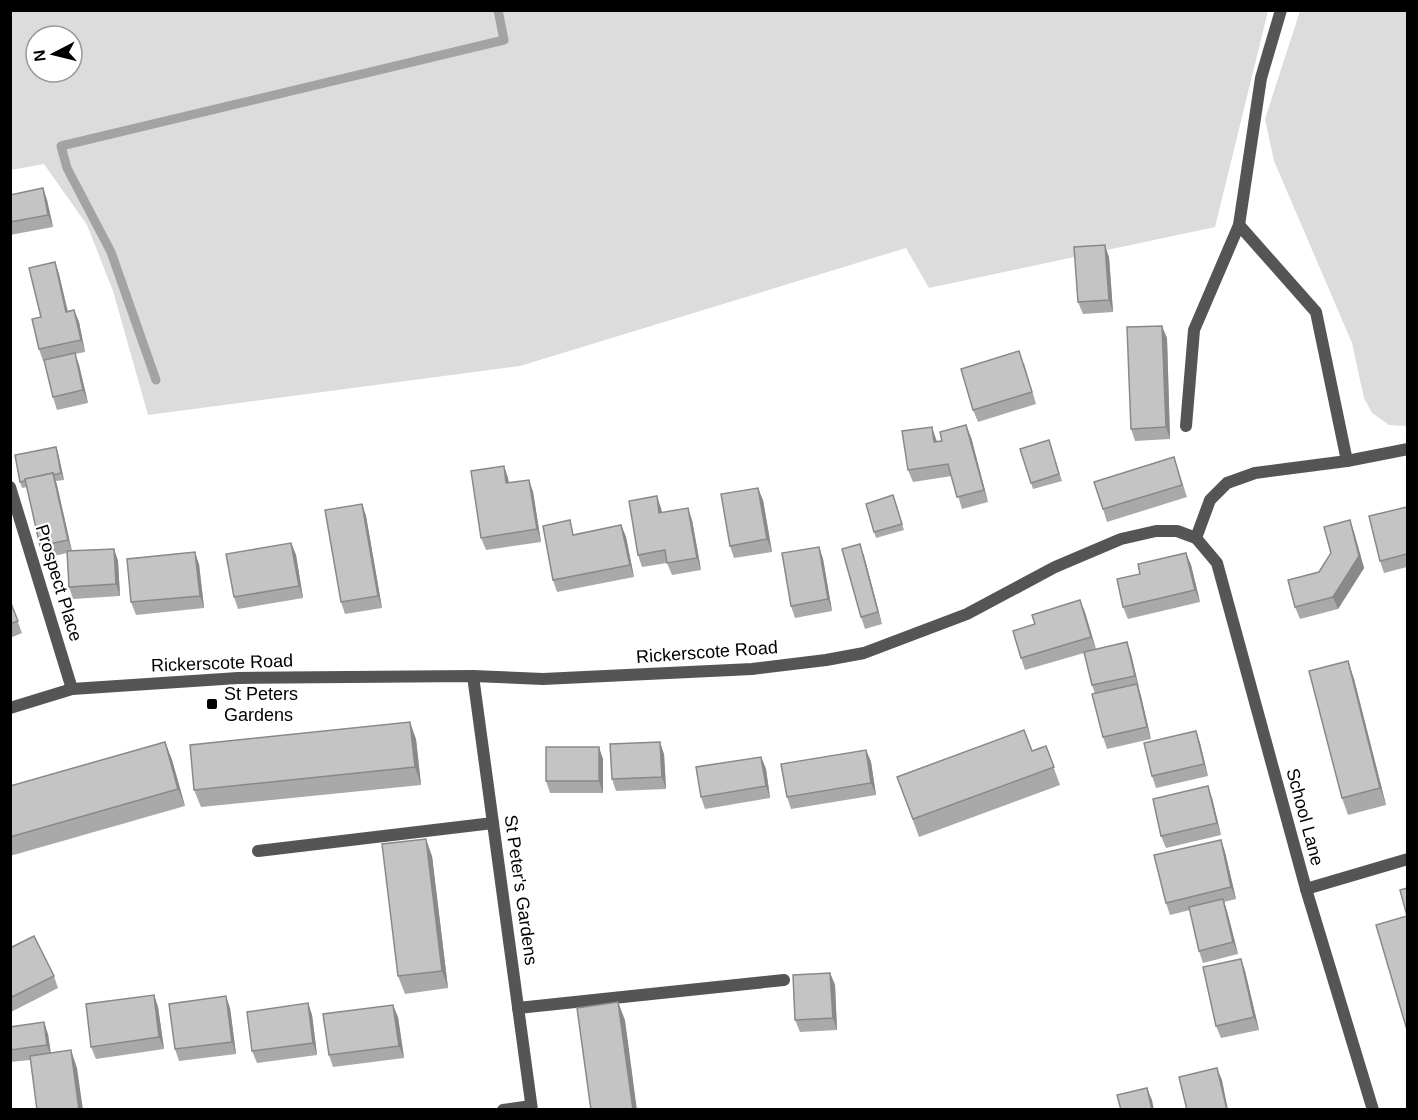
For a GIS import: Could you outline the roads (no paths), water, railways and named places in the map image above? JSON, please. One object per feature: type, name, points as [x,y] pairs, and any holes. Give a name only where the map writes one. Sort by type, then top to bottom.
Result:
[{"type":"street","points":[[1186,426],[1194,330],[1239,225],[1261,78],[1281,10]]},
{"type":"street","points":[[1239,225],[1316,312],[1347,461]]},
{"type":"street","points":[[1196,538],[1210,500],[1227,483],[1255,472],[1347,461],[1407,448]]},
{"type":"street","name":"Prospect Place","points":[[10,488],[72,689]]},
{"type":"street","name":"Rickerscote Road","points":[[10,708],[72,689],[238,678],[473,676],[543,679],[752,669],[864,653],[967,614],[1055,567],[1120,538],[1156,531],[1177,531],[1196,538]]},
{"type":"street","name":"School Lane","points":[[1196,538],[1217,563],[1306,889],[1373,1110]]},
{"type":"street","name":"St Peter's Gardens","points":[[473,676],[532,1108]]},
{"type":"street","points":[[258,851],[493,823]]},
{"type":"street","points":[[1306,889],[1407,859]]},
{"type":"street","points":[[518,1008],[784,980]]},
{"type":"street","points":[[503,1110],[532,1108]]},
{"type":"waterway","points":[[156,380],[111,252],[67,168],[61,146],[504,40],[498,10]]},
{"type":"place","name":"St Peters Gardens","points":[[212,704]]}]
